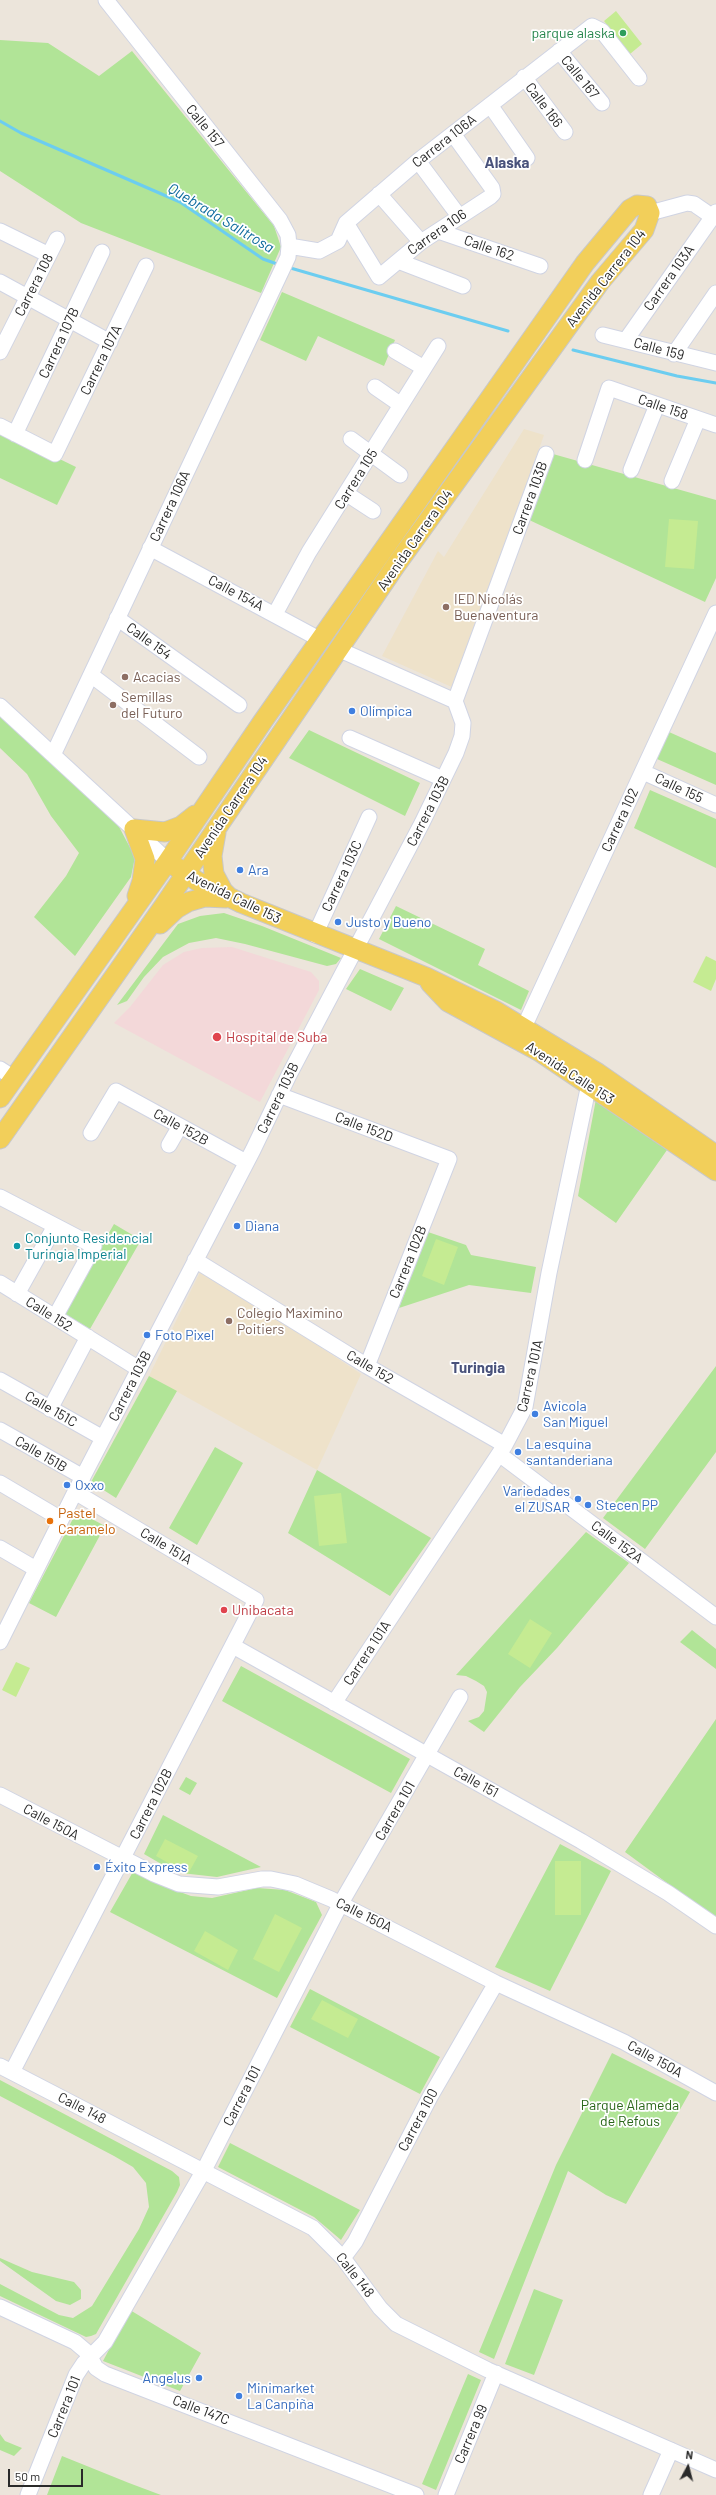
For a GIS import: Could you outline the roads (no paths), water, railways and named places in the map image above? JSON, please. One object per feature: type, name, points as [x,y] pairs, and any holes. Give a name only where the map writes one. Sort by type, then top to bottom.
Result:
[{"type":"main road","name":"Avenida Carrera 104","points":[[0,1098],[7,1074],[168,861],[598,245],[630,209],[637,205],[647,206],[650,213],[644,230],[600,282],[400,559],[340,650],[186,874],[0,1139]]},
{"type":"main road","points":[[134,829],[155,832],[172,830],[204,808]]},
{"type":"main road","points":[[217,827],[212,856],[214,874],[223,892],[230,898]]},
{"type":"main road","points":[[129,913],[142,881],[145,866],[144,853],[134,829]]},
{"type":"main road","name":"Avenida Calle 153","points":[[168,861],[186,874],[230,898],[315,934],[426,977],[524,1027],[593,1078],[715,1157]]},
{"type":"main road","points":[[131,952],[176,909],[188,902],[205,897],[230,898]]},
{"type":"main road","name":"Avenida Calle 153","points":[[426,977],[437,993],[448,1002],[593,1078]]},
{"type":"street","name":"Calle 157","points":[[106,0],[280,220],[288,235],[288,252]]},
{"type":"street","name":"Carrera 106A","points":[[53,755],[277,279],[288,252],[319,251],[326,249],[338,241],[346,223],[379,194],[524,77],[592,26],[602,31],[639,78]]},
{"type":"street","name":"Calle 167","points":[[559,51],[602,103]]},
{"type":"street","name":"Calle 166","points":[[524,77],[565,132]]},
{"type":"street","points":[[490,105],[528,158]]},
{"type":"street","name":"Carrera 106","points":[[346,223],[379,277],[421,242],[490,197],[493,194],[492,188],[453,134]]},
{"type":"street","points":[[418,161],[459,216]]},
{"type":"street","points":[[379,194],[421,242]]},
{"type":"street","points":[[650,213],[687,203],[694,204],[714,214]]},
{"type":"street","name":"Carrera 103A","points":[[626,340],[714,214]]},
{"type":"street","points":[[0,231],[49,255]]},
{"type":"street","name":"Calle 162","points":[[438,231],[540,266]]},
{"type":"street","name":"Carrera 108","points":[[0,352],[5,327],[28,297],[57,239]]},
{"type":"street","name":"Carrera 107B","points":[[16,434],[102,252]]},
{"type":"street","points":[[398,261],[463,286]]},
{"type":"street","name":"Carrera 107A","points":[[16,434],[55,454],[146,266]]},
{"type":"street","points":[[0,282],[69,322],[110,342]]},
{"type":"street","points":[[674,354],[716,293]]},
{"type":"street","name":"Calle 159","points":[[603,335],[674,354],[715,362]]},
{"type":"street","name":"Carrera 105","points":[[275,614],[309,552],[347,494],[438,346]]},
{"type":"street","points":[[395,351],[424,368]]},
{"type":"street","points":[[374,387],[401,405]]},
{"type":"street","name":"Calle 158","points":[[585,460],[609,388],[716,425]]},
{"type":"street","points":[[631,470],[657,405]]},
{"type":"street","points":[[672,481],[698,419]]},
{"type":"street","points":[[0,426],[16,434]]},
{"type":"street","points":[[350,439],[400,475]]},
{"type":"street","name":"Carrera 103B","points":[[0,1642],[61,1519],[246,1162],[289,1075],[356,950],[444,779],[462,736],[463,723],[455,701],[546,454]]},
{"type":"street","points":[[347,494],[373,511]]},
{"type":"street","name":"Calle 154A","points":[[150,548],[321,640]]},
{"type":"street","name":"Carrera 102","points":[[524,1027],[716,613]]},
{"type":"street","name":"Calle 154","points":[[118,618],[239,706]]},
{"type":"street","points":[[340,650],[455,701]]},
{"type":"street","points":[[91,675],[199,757]]},
{"type":"street","name":"Avenida Calle 153","points":[[0,706],[168,861]]},
{"type":"street","points":[[350,738],[444,779]]},
{"type":"street","name":"Calle 155","points":[[643,772],[716,805]]},
{"type":"street","name":"Carrera 103C","points":[[315,934],[369,817]]},
{"type":"street","name":"Carrera 101A","points":[[334,1703],[502,1450],[519,1420],[528,1395],[549,1273],[593,1078]]},
{"type":"street","name":"Calle 152B","points":[[91,1133],[116,1091],[246,1162]]},
{"type":"street","name":"Calle 152D","points":[[279,1095],[449,1159]]},
{"type":"street","points":[[169,1145],[180,1126]]},
{"type":"street","name":"Carrera 102B","points":[[367,1366],[449,1159]]},
{"type":"street","points":[[0,1197],[94,1248],[55,1317]]},
{"type":"street","points":[[17,1294],[55,1226]]},
{"type":"street","name":"Calle 152","points":[[195,1260],[502,1450]]},
{"type":"street","name":"Calle 152","points":[[0,1283],[139,1369]]},
{"type":"street","points":[[50,1409],[88,1337]]},
{"type":"street","name":"Calle 151C","points":[[0,1380],[103,1438]]},
{"type":"street","name":"Calle 151B","points":[[0,1430],[83,1477]]},
{"type":"street","name":"Calle 152A","points":[[502,1450],[716,1617]]},
{"type":"street","points":[[0,1483],[61,1519]]},
{"type":"street","name":"Calle 151A","points":[[75,1492],[256,1600]]},
{"type":"street","points":[[0,1548],[36,1569]]},
{"type":"street","name":"Carrera 102B","points":[[6,2069],[123,1858],[256,1600]]},
{"type":"street","name":"Calle 151","points":[[233,1646],[581,1841],[668,1893],[716,1926]]},
{"type":"street","name":"Carrera 101","points":[[28,2495],[76,2375],[90,2357],[105,2342],[204,2170],[341,1903],[460,1697]]},
{"type":"street","name":"Calle 150A","points":[[0,1795],[123,1858],[179,1884],[218,1887],[262,1878],[271,1879],[295,1884],[341,1903],[496,1983],[624,2042],[716,2093]]},
{"type":"street","name":"Carrera 100","points":[[343,2258],[355,2242],[430,2097],[496,1983]]},
{"type":"street","name":"Calle 148","points":[[6,2069],[204,2170],[313,2228],[343,2258],[380,2308],[396,2324],[496,2373],[716,2470]]},
{"type":"street","name":"Calle 147C","points":[[0,2307],[75,2342],[90,2357],[96,2368],[105,2374],[416,2495]]},
{"type":"street","name":"Carrera 99","points":[[446,2495],[496,2373]]},
{"type":"street","points":[[651,2495],[670,2450]]},
{"type":"waterway","name":"Quebrada Salitrosa","points":[[0,121],[21,133],[180,202],[263,259],[280,265]]},
{"type":"waterway","name":"Quebrada Salitrosa","points":[[287,267],[508,331]]},
{"type":"waterway","name":"Quebrada Salitrosa","points":[[573,350],[677,376],[716,383]]},
{"type":"place","name":"parque alaska","points":[[623,33]]},
{"type":"place","name":"IED Nicolás Buenaventura","points":[[446,607]]},
{"type":"place","name":"Acacias","points":[[125,677]]},
{"type":"place","name":"Semillas del Futuro","points":[[113,705]]},
{"type":"place","name":"Olímpica","points":[[352,711]]},
{"type":"place","name":"Ara","points":[[240,870]]},
{"type":"place","name":"Justo y Bueno","points":[[338,922]]},
{"type":"place","name":"Hospital de Suba","points":[[217,1037]]},
{"type":"place","name":"Diana","points":[[237,1226]]},
{"type":"place","name":"Conjunto Residencial Turingia Imperial","points":[[17,1246]]},
{"type":"place","name":"Colegio Maximino Poitiers","points":[[229,1321]]},
{"type":"place","name":"Foto Pixel","points":[[147,1335]]},
{"type":"place","name":"Avicola San Miguel","points":[[535,1414]]},
{"type":"place","name":"La esquina santanderiana","points":[[518,1452]]},
{"type":"place","name":"Oxxo","points":[[67,1485]]},
{"type":"place","name":"Variedades el ZUSAR","points":[[578,1499]]},
{"type":"place","name":"Stecen PP","points":[[588,1505]]},
{"type":"place","name":"Pastel Caramelo","points":[[50,1521]]},
{"type":"place","name":"Unibacata","points":[[224,1610]]},
{"type":"place","name":"Éxito Express","points":[[97,1867]]},
{"type":"place","name":"Angelus","points":[[199,2378]]},
{"type":"place","name":"Minimarket La Canpiña","points":[[239,2396]]},
{"type":"district","name":"Alaska","points":[[507,163]]},
{"type":"district","name":"Turingia","points":[[478,1368]]},
{"type":"park label","name":"Parque Alameda de Refous","points":[[630,2114]]}]
